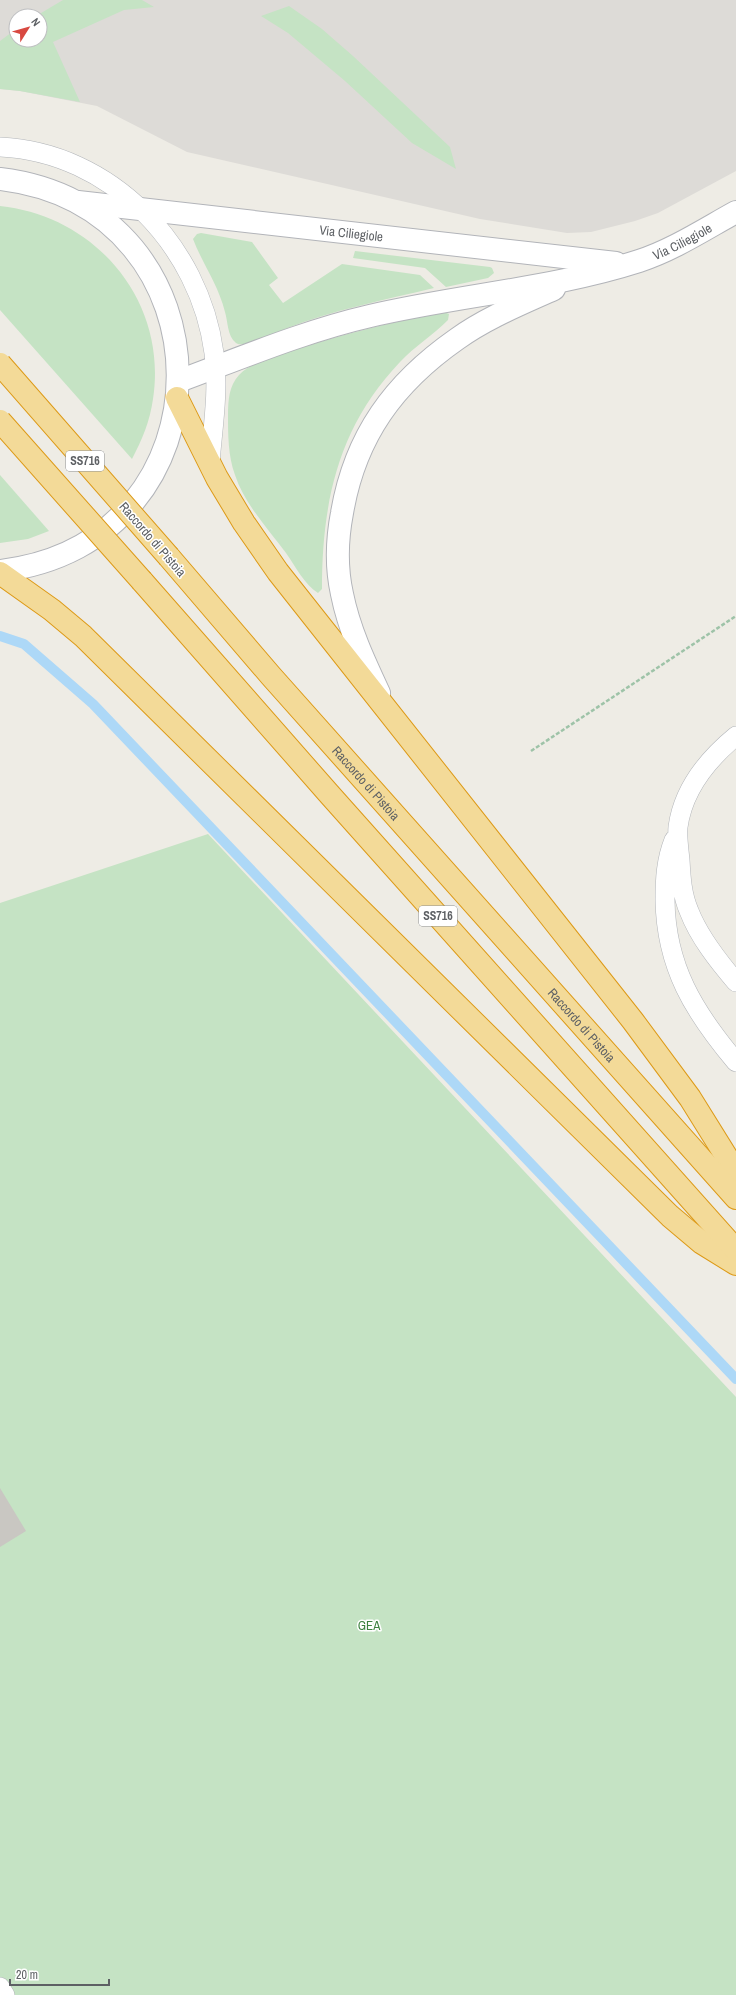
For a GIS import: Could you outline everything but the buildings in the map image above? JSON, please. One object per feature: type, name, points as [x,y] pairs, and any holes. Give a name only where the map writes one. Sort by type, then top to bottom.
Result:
[{"type":"highway","name":"Raccordo di Pistoia","points":[[0,364],[282,688],[736,1198]]},
{"type":"highway","points":[[178,390],[210,462],[244,523],[278,572],[669,1069],[697,1109],[736,1172]]},
{"type":"highway","name":"SS716","points":[[0,420],[330,796],[736,1250]]},
{"type":"highway","points":[[0,572],[52,610],[83,636],[670,1216],[702,1244],[736,1264]]},
{"type":"street","name":"Via Ciliegiole","points":[[0,179],[29,184],[76,202],[104,221],[139,256],[157,285],[170,316],[177,348],[178,390],[171,431],[159,462],[142,490],[120,516],[93,538],[63,554],[31,566],[0,572]]},
{"type":"street","name":"Via Ciliegiole","points":[[76,202],[140,208],[626,264]]},
{"type":"street","name":"Via Ciliegiole","points":[[178,390],[216,367],[306,335],[368,316],[433,302],[579,277],[638,261],[666,250],[736,212]]},
{"type":"street","points":[[384,705],[353,633],[342,593],[339,571],[338,541],[344,498],[350,472],[359,451],[386,405],[403,384],[436,354],[476,327],[579,277]]},
{"type":"lane","points":[[0,147],[26,151],[67,163],[106,182],[140,208],[168,239],[191,275],[206,315],[216,367],[210,462]]},
{"type":"lane","points":[[736,736],[722,747],[704,767],[688,794],[670,849],[665,871],[666,921],[671,951],[682,983],[698,1010],[736,1062]]},
{"type":"lane","points":[[678,827],[683,895],[689,912],[705,942],[736,982]]},
{"type":"lane","points":[[0,1987],[5,1995]]},
{"type":"path","points":[[531,751],[736,616]]},
{"type":"shaded area","points":[[0,0],[736,0],[736,171],[658,213],[635,221],[591,232],[567,233],[480,219],[187,152],[97,106],[20,91],[0,89]]},
{"type":"green space","points":[[63,0],[142,0],[154,7],[124,10],[53,42],[80,102],[20,91],[0,89],[0,41],[8,35],[8,48],[48,48],[48,9]]},
{"type":"green space","points":[[289,6],[322,29],[353,56],[450,147],[456,169],[412,143],[345,81],[288,33],[261,16]]},
{"type":"green space","points":[[0,206],[35,213],[67,227],[95,246],[118,270],[136,298],[149,329],[155,363],[153,399],[150,415],[132,459],[0,310]]},
{"type":"green space","points":[[201,233],[252,242],[278,278],[269,285],[283,303],[342,264],[420,275],[434,288],[322,316],[303,322],[260,340],[240,344],[236,343],[231,336],[222,302],[193,239],[197,234]]},
{"type":"green space","points":[[355,251],[490,267],[494,273],[488,278],[446,287],[425,268],[353,258]]},
{"type":"green space","points":[[444,312],[449,314],[448,320],[400,362],[379,387],[362,413],[348,439],[330,496],[325,526],[322,589],[318,593],[313,590],[300,575],[286,553],[250,506],[239,485],[231,460],[228,437],[228,404],[233,384],[239,375],[249,367],[269,358],[346,335],[404,320]]},
{"type":"green space","points":[[0,475],[49,531],[28,539],[0,543]]},
{"type":"green space","name":"GEA","points":[[208,834],[736,1397],[736,1995],[0,1995],[0,903]]},
{"type":"waterway","points":[[0,636],[24,644],[93,704],[736,1379]]}]
